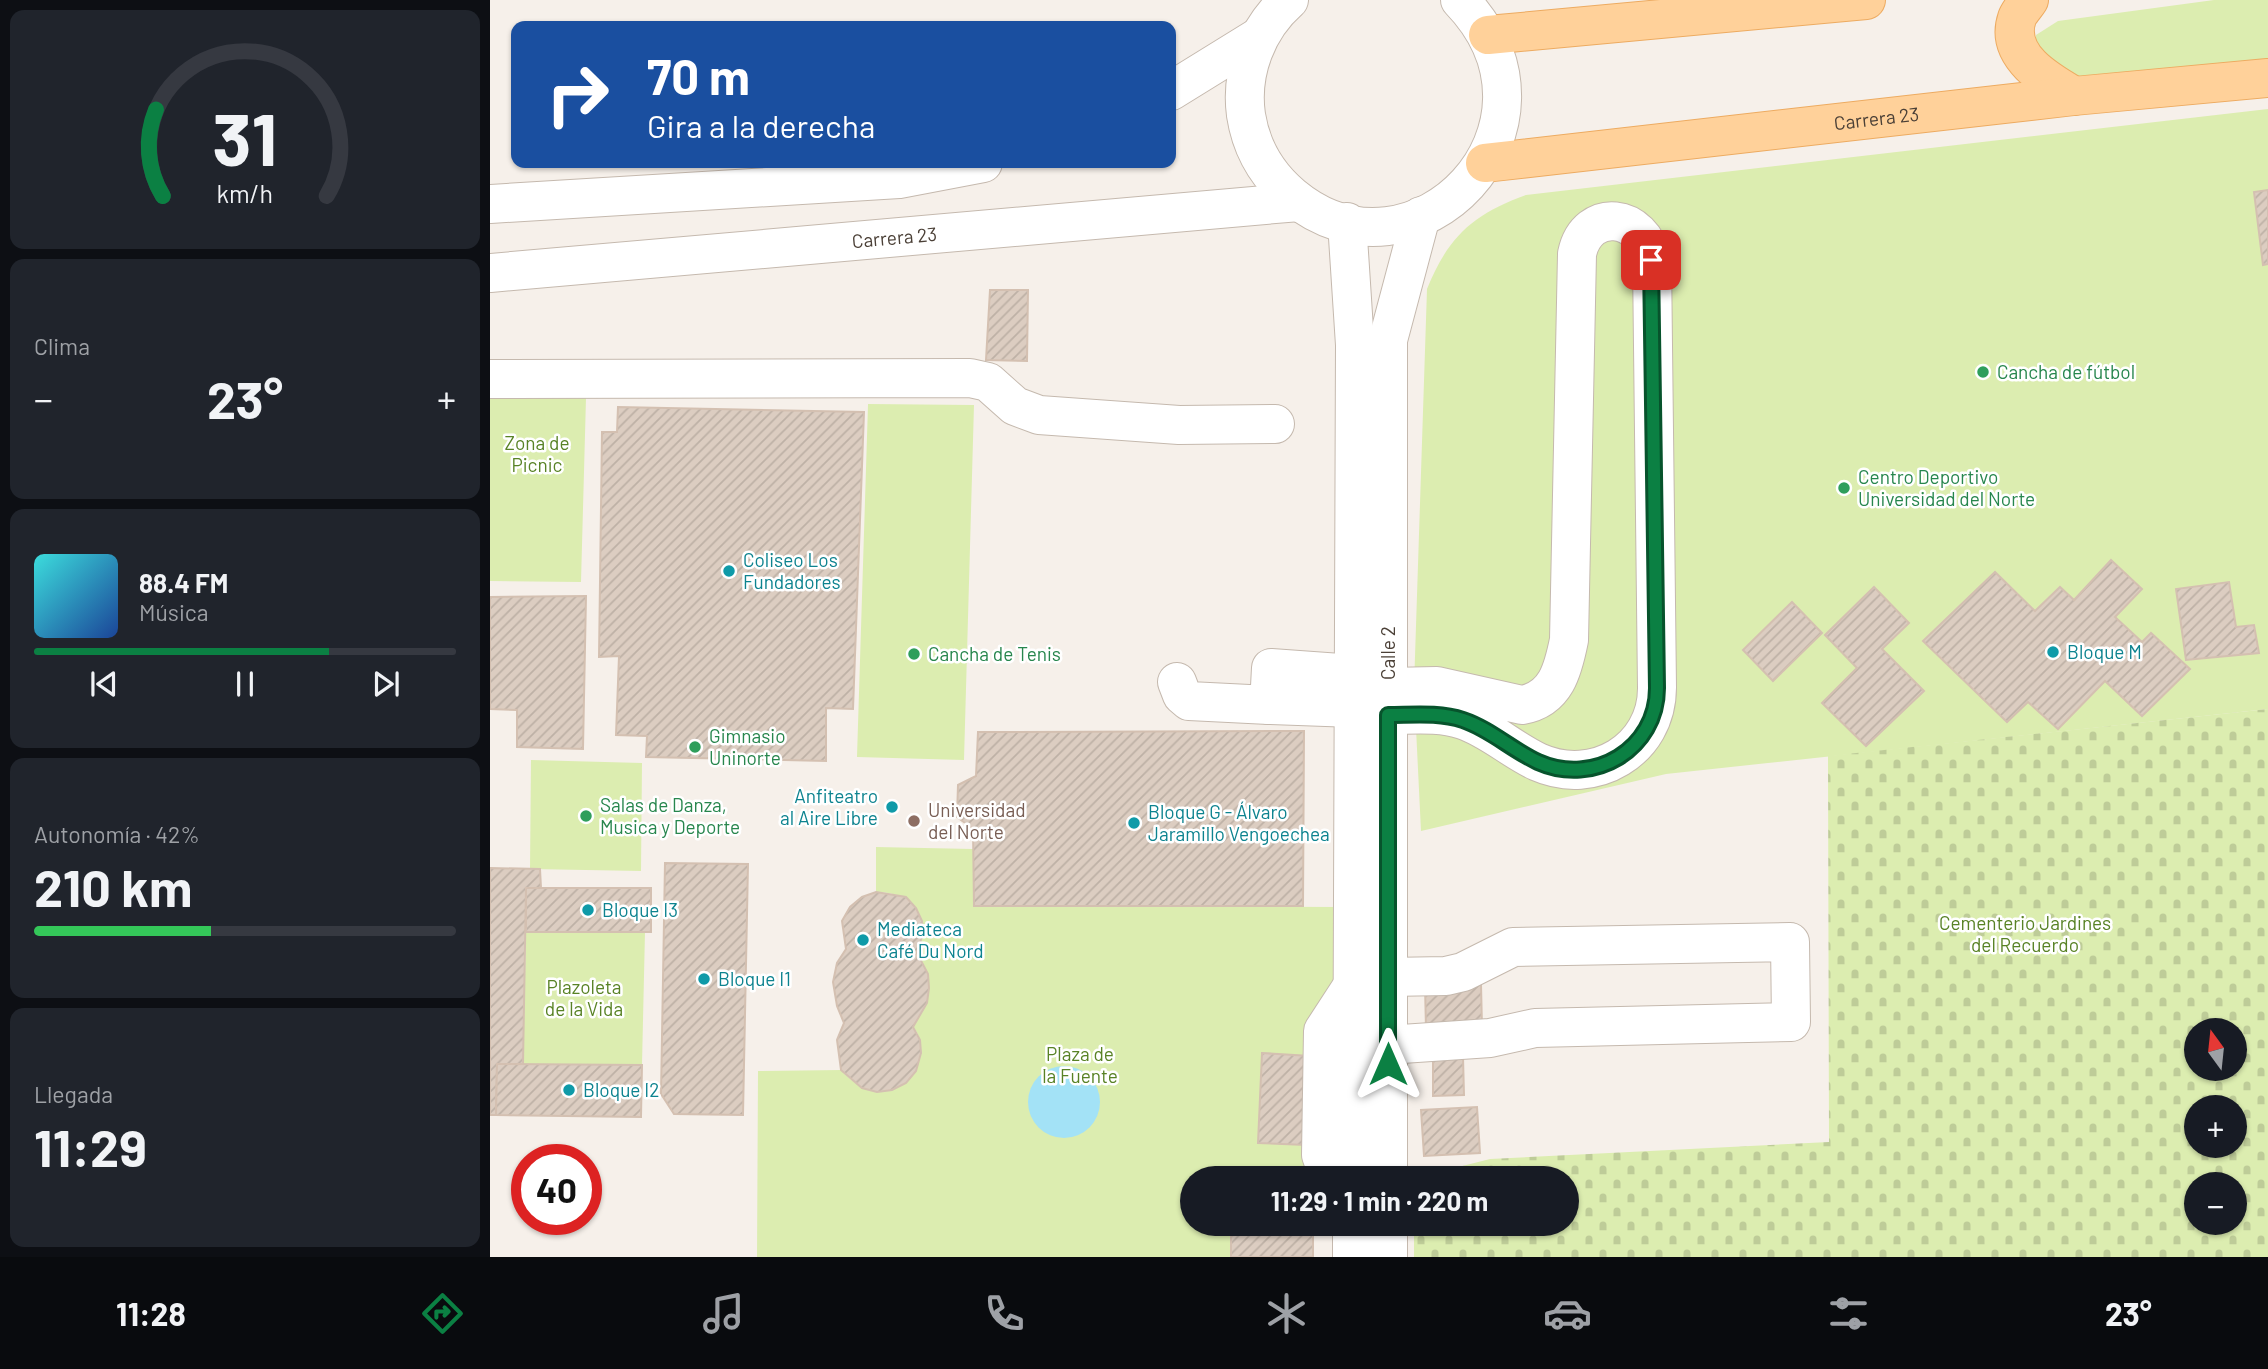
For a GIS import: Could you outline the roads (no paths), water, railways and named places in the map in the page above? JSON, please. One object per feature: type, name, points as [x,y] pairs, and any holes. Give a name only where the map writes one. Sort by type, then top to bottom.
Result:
[{"type":"main road","points":[[1488,36],[1866,0]]},
{"type":"main road","points":[[2029,0],[2017,19],[2017,40],[2024,58],[2050,82],[2074,96]]},
{"type":"main road","name":"Carrera 23","points":[[1485,163],[2074,96],[2268,78]]},
{"type":"street","points":[[1289,0],[1260,36],[1247,71],[1245,89],[1248,126],[1262,160],[1272,176],[1299,202],[1322,215],[1347,222],[1385,225],[1422,216],[1457,194],[1485,163],[1498,132],[1503,100],[1500,66],[1488,36],[1460,0]]},
{"type":"street","points":[[1176,88],[1260,36]]},
{"type":"street","points":[[490,204],[899,179],[957,168]]},
{"type":"street","name":"Carrera 23","points":[[490,273],[1299,202]]},
{"type":"street","name":"Calle 2","points":[[1353,1166],[1370,981],[1371,696],[1388,340],[1422,216]]},
{"type":"street","points":[[1177,682],[1182,695],[1189,701],[1270,687],[1371,696],[1462,719],[1540,763],[1561,768],[1584,768],[1620,757],[1647,734],[1653,720],[1657,688],[1651,260],[1645,238],[1627,223],[1611,220],[1596,225],[1579,244],[1577,254],[1569,640],[1558,681],[1548,695],[1536,703],[1522,705],[1437,686],[1371,696]]},
{"type":"street","name":"Calle 2","points":[[1347,222],[1371,696]]},
{"type":"street","points":[[490,379],[971,378],[988,382],[1014,406],[1039,415],[1180,425],[1275,424]]},
{"type":"street","points":[[1325,1166],[1321,1155],[1323,1031],[1370,981],[1446,976],[1464,972],[1514,947],[1790,942],[1791,1022],[1535,1028],[1490,1038],[1387,1045]]},
{"type":"street","name":"Calle 2","points":[[1370,981],[1387,1045],[1388,1166]]},
{"type":"street","points":[[1352,1236],[1352,1257]]},
{"type":"street","points":[[1388,1236],[1388,1257]]},
{"type":"water","points":[[1071,1066],[1090,1076],[1098,1088],[1098,1116],[1090,1128],[1078,1136],[1057,1138],[1038,1128],[1030,1116],[1028,1095],[1038,1076],[1050,1068]]},
{"type":"place","name":"Cancha de fútbol","points":[[1983,372]]},
{"type":"place","name":"Centro Deportivo Universidad del Norte","points":[[1844,488]]},
{"type":"place","name":"Coliseo Los Fundadores","points":[[729,571]]},
{"type":"place","name":"Bloque M","points":[[2053,652]]},
{"type":"place","name":"Cancha de Tenis","points":[[914,654]]},
{"type":"place","name":"Gimnasio Uninorte","points":[[695,747]]},
{"type":"place","name":"Anfiteatro al Aire Libre","points":[[892,807]]},
{"type":"place","name":"Salas de Danza, Musica y Deporte","points":[[586,816]]},
{"type":"place","name":"Universidad del Norte","points":[[914,821]]},
{"type":"place","name":"Bloque G - Álvaro Jaramillo Vengoechea","points":[[1134,823]]},
{"type":"place","name":"Bloque I3","points":[[588,910]]},
{"type":"place","name":"Mediateca Café Du Nord","points":[[863,940]]},
{"type":"place","name":"Bloque I1","points":[[704,979]]},
{"type":"place","name":"Bloque I2","points":[[569,1090]]},
{"type":"park label","name":"Zona de Picnic","points":[[537,454]]},
{"type":"park label","name":"Cementerio Jardines del Recuerdo","points":[[2025,934]]},
{"type":"park label","name":"Plazoleta de la Vida","points":[[584,998]]},
{"type":"park label","name":"Plaza de la Fuente","points":[[1080,1065]]}]
